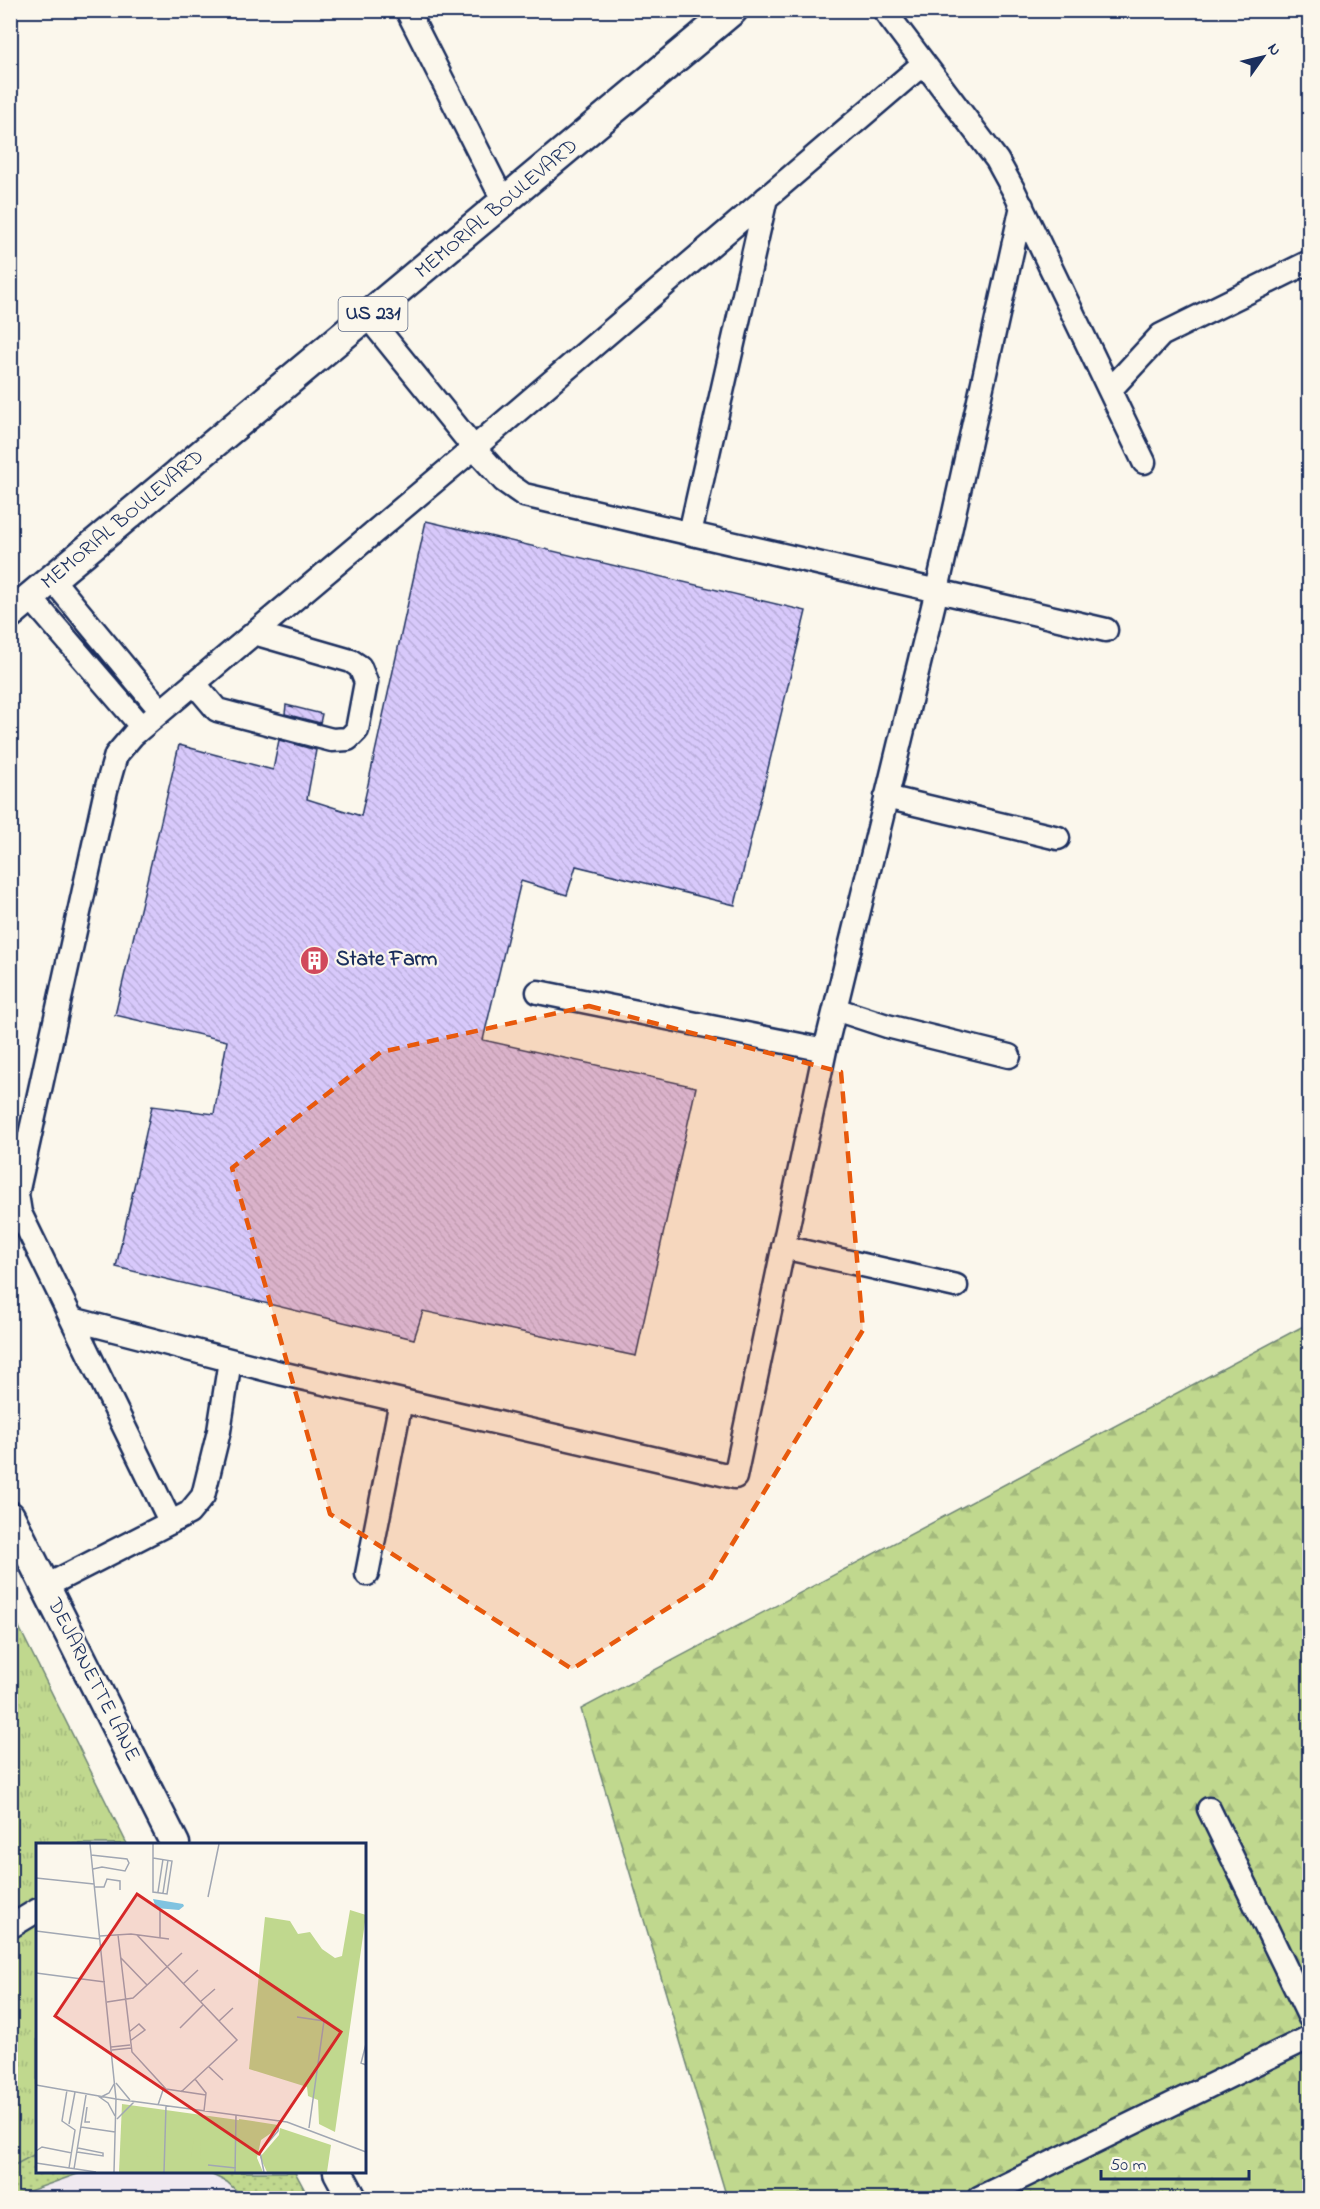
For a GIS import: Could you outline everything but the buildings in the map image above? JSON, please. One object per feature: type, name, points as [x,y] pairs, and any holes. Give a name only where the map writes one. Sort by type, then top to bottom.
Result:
[{"type":"main road","name":"MEMORIAL BOULEVARD","points":[[20,606],[733,10]]},
{"type":"main road","name":"DEJARNETTE LANE","points":[[10,1516],[174,1843]]},
{"type":"main road","points":[[338,2173],[351,2198]]},
{"type":"street","points":[[407,10],[504,202]]},
{"type":"street","points":[[884,10],[997,160],[1022,206],[1144,462]]},
{"type":"street","points":[[170,1521],[20,1213],[14,1195],[15,1171],[116,754],[142,727],[474,448],[924,63]]},
{"type":"street","points":[[690,533],[766,198]]},
{"type":"street","points":[[72,1319],[401,1401],[735,1477],[834,1009],[937,590],[1022,206]]},
{"type":"street","points":[[1110,390],[1161,335],[1309,262]]},
{"type":"street","points":[[368,317],[474,448],[504,481],[524,495],[1106,630]]},
{"type":"street","points":[[52,579],[161,711]]},
{"type":"street","points":[[20,606],[142,727]]},
{"type":"street","points":[[194,683],[218,710],[332,740],[348,739],[357,730],[366,682],[360,667],[351,661],[254,633]]},
{"type":"street","points":[[886,797],[1058,837]]},
{"type":"street","points":[[538,992],[825,1050]]},
{"type":"street","points":[[834,1009],[897,1028],[1009,1056]]},
{"type":"street","points":[[783,1247],[956,1286]]},
{"type":"street","points":[[46,1586],[189,1513],[203,1496],[219,1431],[230,1360]]},
{"type":"street","points":[[367,1574],[401,1401]]},
{"type":"street","points":[[1209,1809],[1310,2018]]},
{"type":"street","points":[[10,1928],[36,1911]]},
{"type":"street","points":[[979,2199],[1310,2037]]},
{"type":"highlighted area","points":[[589,1006],[841,1072],[863,1330],[709,1582],[572,1669],[330,1514],[232,1168],[381,1052]]},
{"type":"shaded area","points":[[37,2173],[267,2173],[280,2198],[11,2198]]},
{"type":"green space","points":[[1309,1323],[1309,2198],[727,2198],[581,1709]]},
{"type":"green space","points":[[10,1609],[127,1843],[36,1843],[36,2154],[11,2167]]},
{"type":"green space","points":[[36,1922],[36,2173],[80,2173],[10,2198],[10,1942]]},
{"type":"green space","points":[[208,2173],[296,2173],[309,2198],[244,2198],[227,2182]]},
{"type":"place","name":"State Farm","points":[[315,960]]}]
